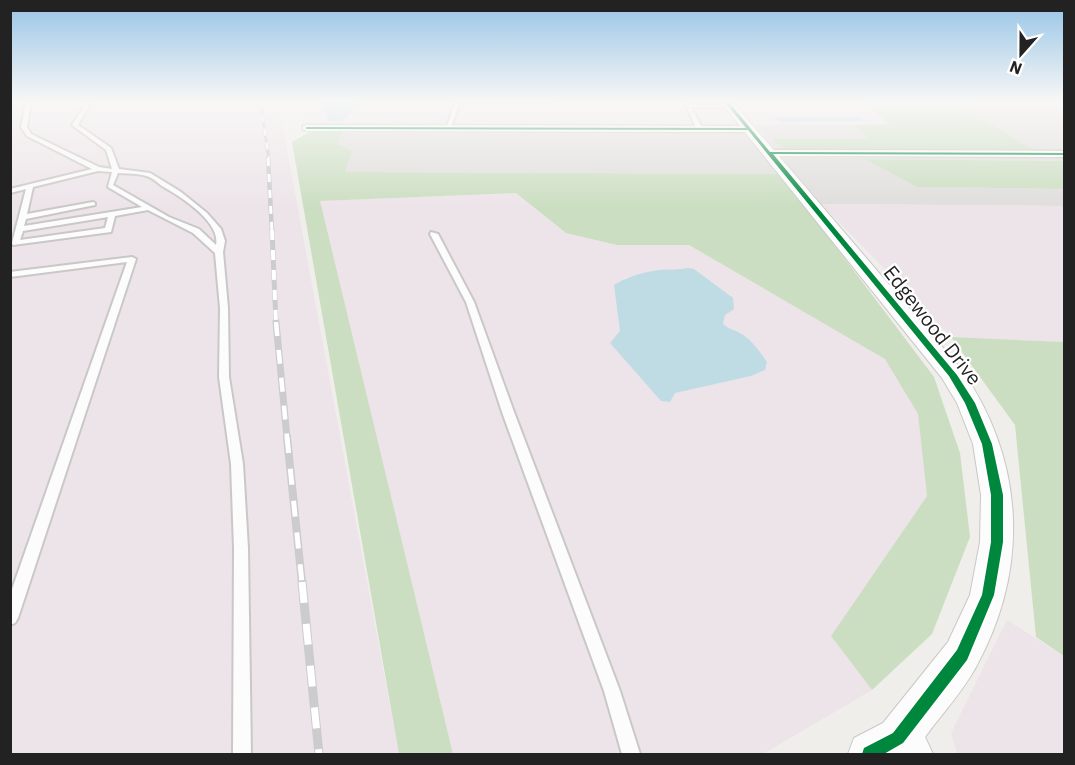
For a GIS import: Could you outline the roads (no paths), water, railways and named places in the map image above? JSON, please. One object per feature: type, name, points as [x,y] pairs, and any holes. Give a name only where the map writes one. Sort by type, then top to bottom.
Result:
[{"type":"street","name":"Edgewood Drive","points":[[756,137],[953,375],[970,404],[987,444],[998,495],[997,542],[988,595],[962,655],[893,749]]},
{"type":"street","points":[[770,153],[1065,154]]},
{"type":"lane","points":[[32,137],[98,169],[148,174],[179,193],[205,214],[217,229],[221,241],[219,252],[225,308],[224,377],[237,464],[241,548],[242,754]]},
{"type":"lane","points":[[92,137],[109,149],[116,171],[110,186],[148,208],[196,231],[219,252]]},
{"type":"lane","points":[[10,191],[98,169]]},
{"type":"lane","points":[[30,186],[16,243],[108,230],[112,214]]},
{"type":"lane","points":[[23,217],[93,204]]},
{"type":"lane","points":[[20,229],[148,208]]},
{"type":"lane","points":[[434,234],[470,302],[508,412],[612,691],[631,754]]},
{"type":"lane","points":[[10,275],[132,259],[10,618]]},
{"type":"water","points":[[694,269],[733,298],[734,309],[725,315],[723,324],[748,338],[767,362],[765,370],[751,376],[675,393],[670,402],[661,401],[610,343],[620,331],[614,285],[647,272]]},
{"type":"railway","points":[[266,137],[269,159]]},
{"type":"railway","points":[[268,158],[272,232]]},
{"type":"railway","points":[[272,230],[276,323]]},
{"type":"railway","points":[[276,322],[287,438]]},
{"type":"railway","points":[[287,437],[302,583]]},
{"type":"railway","points":[[302,582],[319,754]]}]
